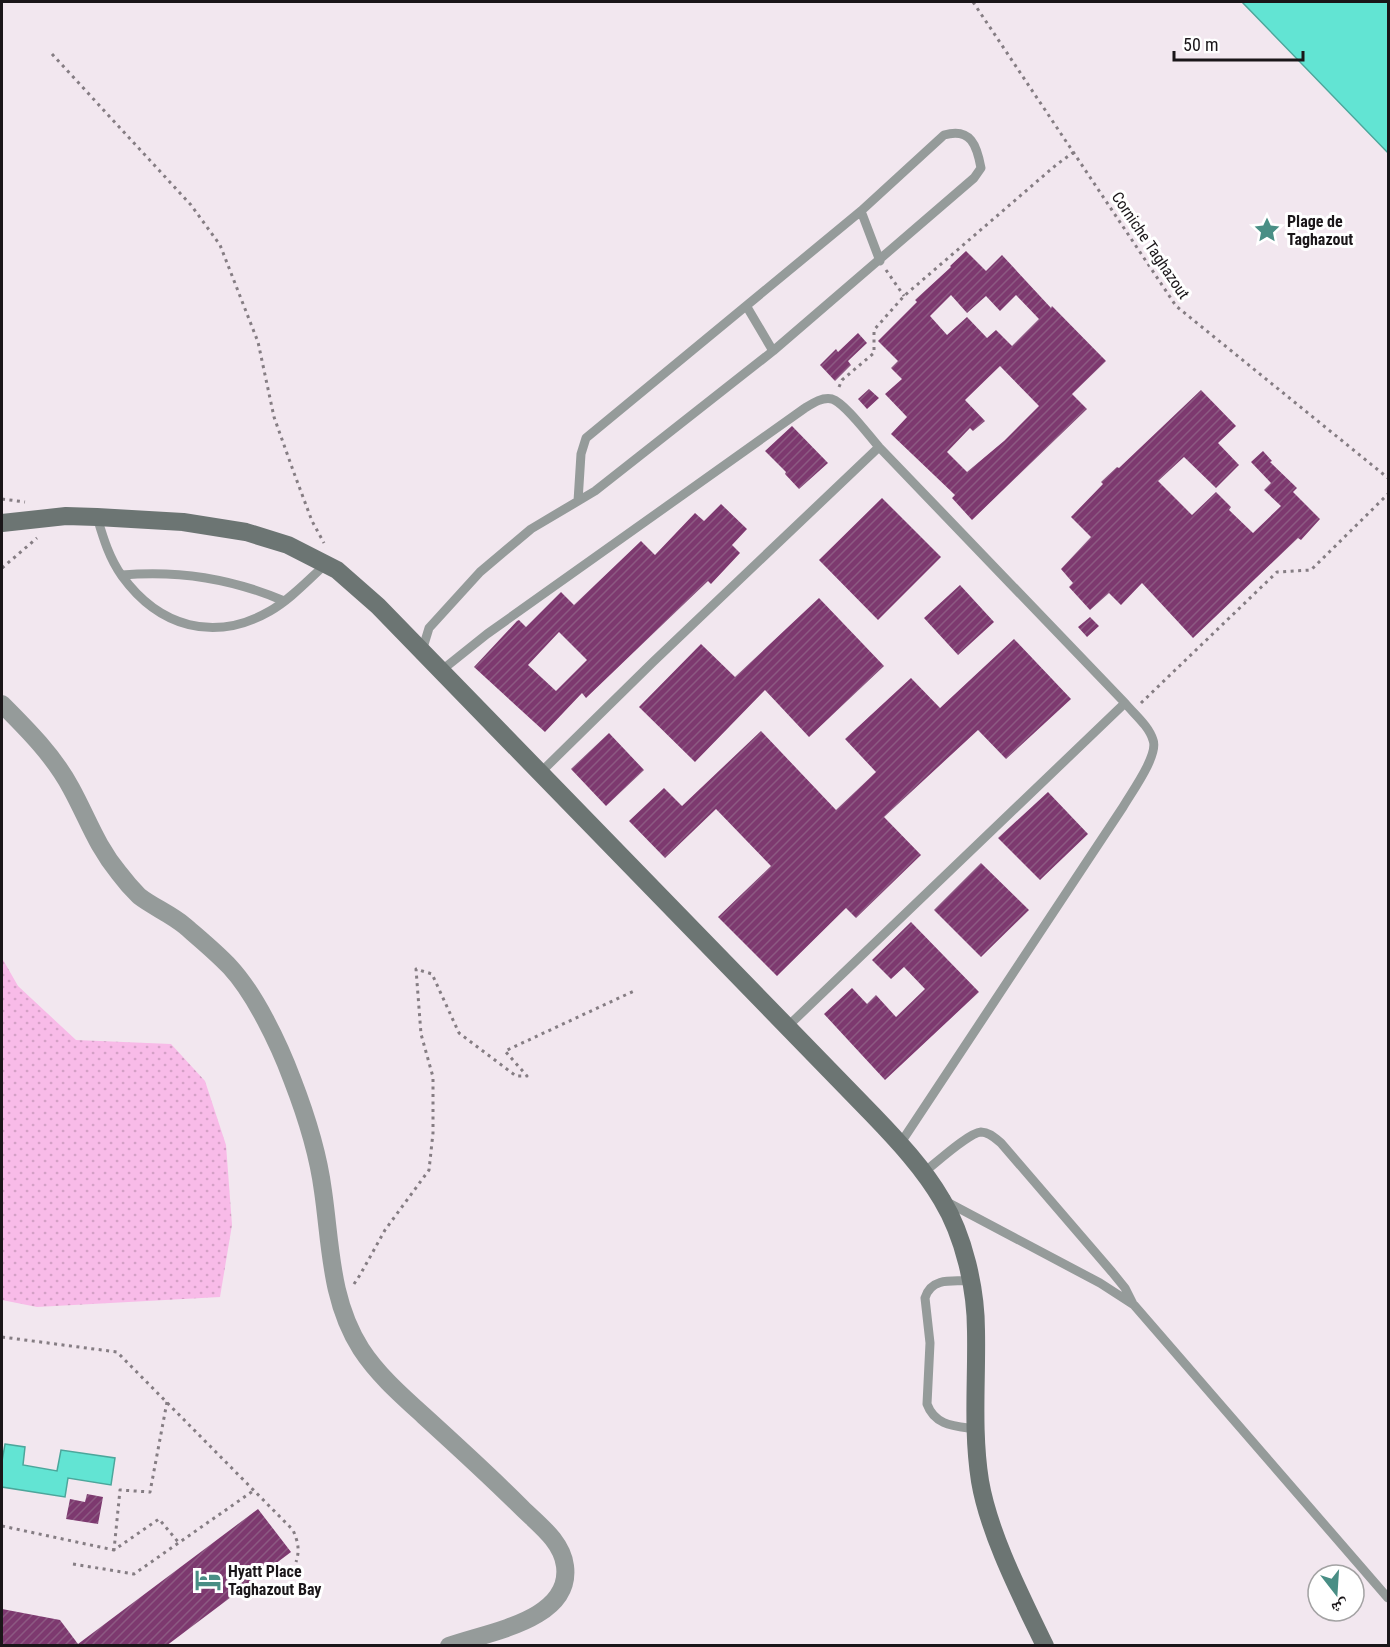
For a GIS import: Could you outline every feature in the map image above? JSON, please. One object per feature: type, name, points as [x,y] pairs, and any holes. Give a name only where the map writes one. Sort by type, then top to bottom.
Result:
[{"type":"street","points":[[2,534],[66,516]]},
{"type":"street","points":[[2,523],[66,516],[183,522],[246,532],[288,545],[332,567],[378,606],[442,670],[900,1144],[942,1200],[954,1224],[971,1281],[976,1329],[975,1429],[980,1483],[1008,1566],[1045,1646]]},
{"type":"street","points":[[2,704],[51,757],[70,786],[101,851],[122,877],[139,896],[183,924],[231,968],[264,1017],[291,1076],[309,1127],[323,1189],[334,1283],[348,1325],[362,1350],[381,1376],[512,1497],[554,1540],[561,1553],[565,1567],[564,1581],[552,1603],[542,1613],[449,1646]]},
{"type":"lane","points":[[422,651],[429,628],[480,572],[531,529],[595,491],[773,351],[974,178],[981,168],[974,142],[956,131],[944,135],[861,211],[586,438],[581,454],[578,501]]},
{"type":"lane","points":[[861,211],[880,261]]},
{"type":"lane","points":[[747,307],[773,351]]},
{"type":"lane","points":[[442,670],[487,634],[805,408],[822,400],[833,400],[844,409],[1125,703],[1150,733],[1155,745],[1153,755],[1123,807],[900,1144]]},
{"type":"lane","points":[[540,773],[879,447]]},
{"type":"lane","points":[[97,517],[107,548],[122,575],[154,608],[179,622],[204,628],[230,627],[272,610],[332,567]]},
{"type":"lane","points":[[122,575],[169,573],[216,578],[284,601]]},
{"type":"lane","points":[[787,1027],[1125,703]]},
{"type":"lane","points":[[923,1173],[980,1132],[988,1133],[1001,1143],[1070,1226],[1112,1272],[1125,1288],[1134,1305],[1389,1598]]},
{"type":"lane","points":[[942,1200],[1100,1283],[1134,1305]]},
{"type":"lane","points":[[971,1281],[941,1281],[930,1287],[927,1292],[925,1298],[930,1369],[927,1404],[937,1420],[946,1424],[975,1429]]},
{"type":"path","name":"Corniche Taghazout","points":[[973,2],[1176,306],[1389,478]]},
{"type":"path","points":[[52,54],[191,205],[220,245],[258,342],[274,417],[312,521],[332,567]]},
{"type":"path","points":[[833,400],[842,380],[874,352],[874,330],[904,296],[1074,152]]},
{"type":"path","points":[[880,261],[904,296]]},
{"type":"path","points":[[1132,712],[1277,572],[1311,570],[1389,494]]},
{"type":"path","points":[[2,568],[42,533],[43,522]]},
{"type":"path","points":[[340,1301],[360,1275],[385,1230],[429,1170],[433,1133],[433,1077],[421,1034],[416,969],[432,974],[459,1033],[516,1076],[527,1076],[505,1051],[634,991]]},
{"type":"path","points":[[2,1337],[117,1352],[293,1530],[298,1542],[299,1553],[296,1562]]},
{"type":"path","points":[[114,1550],[120,1490],[150,1492],[167,1402]]},
{"type":"path","points":[[73,1564],[134,1574],[253,1491]]},
{"type":"path","points":[[2,1526],[114,1550],[159,1519],[179,1543]]},
{"type":"shaded area","points":[[1242,2],[1388,2],[1388,153]]},
{"type":"shaded area","points":[[2,958],[18,986],[76,1040],[171,1044],[205,1081],[226,1145],[232,1225],[220,1297],[37,1307],[2,1300]]},
{"type":"shaded area","points":[[5,1444],[25,1447],[23,1465],[57,1471],[61,1450],[115,1458],[111,1485],[68,1478],[65,1497],[2,1487],[2,1461]]},
{"type":"building","points":[[966,251],[986,271],[1002,255],[1051,308],[1052,306],[1106,361],[1072,394],[1087,409],[972,520],[952,498],[955,495],[891,434],[907,417],[885,394],[902,379],[891,368],[898,361],[878,341]],"holes":[[[951,295],[967,313],[986,296],[1000,311],[1016,295],[1039,319],[1012,346],[996,330],[987,338],[967,317],[947,335],[930,316]],[[1000,366],[1039,406],[1004,441],[967,472],[947,452],[970,428],[973,431],[985,421],[965,400]]]},
{"type":"building","points":[[858,333],[867,343],[848,361],[851,365],[835,381],[820,365],[836,349],[838,352]]},
{"type":"building","points":[[869,389],[879,398],[867,409],[858,399]]},
{"type":"building","points":[[1201,390],[1236,426],[1218,443],[1239,465],[1216,488],[1184,457],[1158,481],[1192,515],[1216,492],[1231,507],[1229,510],[1253,533],[1281,506],[1264,490],[1271,483],[1251,462],[1263,451],[1272,461],[1270,462],[1297,488],[1293,492],[1320,519],[1301,540],[1298,538],[1193,638],[1142,583],[1121,605],[1109,593],[1090,610],[1069,587],[1073,583],[1061,569],[1091,537],[1071,517],[1103,484],[1101,482],[1117,467],[1119,468]]},
{"type":"building","points":[[792,426],[828,463],[799,489],[765,451]]},
{"type":"building","points":[[882,498],[941,557],[878,620],[819,560]]},
{"type":"building","points":[[721,504],[747,529],[732,545],[740,553],[711,584],[708,581],[586,698],[582,693],[545,732],[474,667],[517,621],[519,620],[526,627],[561,592],[574,605],[641,541],[655,555],[695,513],[704,521]],"holes":[[[559,632],[587,660],[556,691],[528,665]]]},
{"type":"building","points":[[960,585],[994,622],[958,655],[924,618]]},
{"type":"building","points":[[819,598],[884,666],[809,737],[765,690],[695,762],[639,707],[701,644],[735,677]]},
{"type":"building","points":[[1090,617],[1099,626],[1087,637],[1078,627]]},
{"type":"building","points":[[1014,639],[1071,699],[1006,759],[978,730],[884,817],[921,855],[856,918],[846,908],[777,976],[718,917],[771,866],[716,809],[665,858],[629,821],[664,788],[682,806],[761,731],[836,810],[876,772],[845,739],[911,678],[940,708]]},
{"type":"building","points":[[609,733],[644,770],[606,806],[571,769]]},
{"type":"building","points":[[1048,792],[1088,834],[1040,880],[998,838]]},
{"type":"building","points":[[981,863],[1029,910],[981,957],[934,910]]},
{"type":"building","points":[[911,922],[979,992],[885,1080],[824,1014],[852,988],[867,1004],[876,995],[896,1017],[925,989],[904,967],[891,979],[872,960]]},
{"type":"building","points":[[87,1494],[103,1497],[98,1524],[66,1519],[70,1499],[85,1502]]},
{"type":"building","name":"Hyatt Place Taghazout Bay","points":[[258,1509],[291,1552],[166,1646],[2,1646],[2,1609],[60,1620],[78,1644]]},
{"type":"place","name":"Plage de Taghazout","points":[[1267,230]]},
{"type":"place","name":"Hyatt Place Taghazout Bay","points":[[208,1580]]}]
